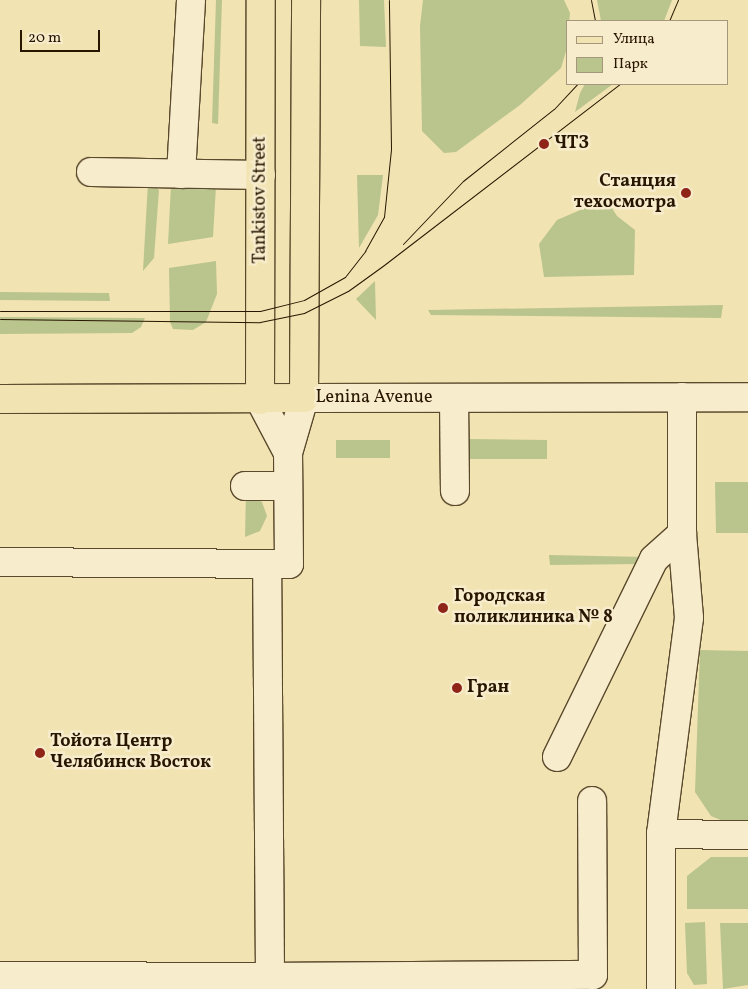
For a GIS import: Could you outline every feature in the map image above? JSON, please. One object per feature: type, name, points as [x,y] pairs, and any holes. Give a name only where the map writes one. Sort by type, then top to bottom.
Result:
[{"type":"main road","name":"Tankistov Street","points":[[260,400],[261,0]]},
{"type":"main road","points":[[304,398],[306,0]]},
{"type":"main road","name":"Lenina Avenue","points":[[0,399],[260,400],[304,398]]},
{"type":"street","points":[[181,174],[191,0]]},
{"type":"street","points":[[91,172],[261,174]]},
{"type":"street","points":[[661,989],[661,834],[689,618],[682,534],[682,397]]},
{"type":"street","name":"Lenina Avenue","points":[[304,398],[748,397]]},
{"type":"street","points":[[0,562],[289,564],[288,453],[304,398]]},
{"type":"street","points":[[454,398],[455,491]]},
{"type":"street","points":[[260,400],[288,453]]},
{"type":"street","points":[[245,486],[288,486]]},
{"type":"street","points":[[557,757],[654,558],[682,534]]},
{"type":"street","points":[[267,564],[270,977]]},
{"type":"street","points":[[0,976],[593,975],[592,801]]},
{"type":"street","points":[[661,834],[748,835]]},
{"type":"green space","points":[[216,0],[222,0],[218,124],[212,123]]},
{"type":"green space","points":[[359,0],[384,0],[386,47],[360,46]]},
{"type":"green space","points":[[423,0],[564,0],[570,13],[569,20],[566,20],[566,51],[561,68],[520,105],[456,152],[444,153],[422,131],[420,26]]},
{"type":"green space","points":[[597,0],[672,0],[664,20],[601,20]]},
{"type":"green space","points":[[584,85],[612,85],[575,112],[580,93]]},
{"type":"green space","points":[[357,175],[383,175],[378,215],[359,248]]},
{"type":"green space","points":[[148,182],[159,190],[154,258],[143,271]]},
{"type":"green space","points":[[171,185],[216,186],[213,237],[168,244]]},
{"type":"green space","points":[[606,199],[617,216],[635,230],[634,275],[544,277],[539,244],[557,220]]},
{"type":"green space","points":[[216,261],[217,294],[206,322],[193,330],[173,329],[170,322],[169,268]]},
{"type":"green space","points":[[375,281],[376,320],[356,299]]},
{"type":"green space","points":[[0,292],[109,293],[110,301],[0,300]]},
{"type":"green space","points":[[723,305],[721,318],[431,315],[428,310]]},
{"type":"green space","points":[[0,317],[145,318],[141,327],[132,333],[0,334]]},
{"type":"green space","points":[[468,439],[547,440],[547,459],[468,459]]},
{"type":"green space","points":[[336,440],[390,440],[390,458],[336,458]]},
{"type":"green space","points":[[715,482],[748,482],[748,533],[716,533]]},
{"type":"green space","points":[[246,493],[262,502],[267,516],[260,531],[245,537]]},
{"type":"green space","points":[[549,555],[645,557],[641,564],[550,565]]},
{"type":"green space","points":[[700,650],[748,651],[748,820],[723,821],[711,816],[695,792]]},
{"type":"green space","points":[[711,857],[748,857],[748,909],[687,909],[687,876]]},
{"type":"green space","points":[[705,922],[707,984],[694,985],[687,973],[685,923]]},
{"type":"green space","points":[[720,923],[748,923],[748,985],[723,989]]},
{"type":"tram line","points":[[0,311],[260,311],[304,300],[345,277],[365,251],[384,217],[391,149],[389,0]]},
{"type":"tram line","points":[[591,0],[595,20]]},
{"type":"tram line","points":[[669,20],[678,0]]},
{"type":"tram line","points":[[403,244],[463,181],[554,109],[576,85]]},
{"type":"tram line","points":[[0,319],[260,322],[304,313],[348,291],[384,265],[619,85]]},
{"type":"place","name":"ЧТЗ","points":[[544,144]]},
{"type":"place","name":"Станция техосмотра","points":[[686,193]]},
{"type":"place","name":"Городская поликлиника № 8","points":[[443,608]]},
{"type":"place","name":"Гран","points":[[457,688]]},
{"type":"place","name":"Тойота Центр Челябинск Восток","points":[[40,753]]}]
